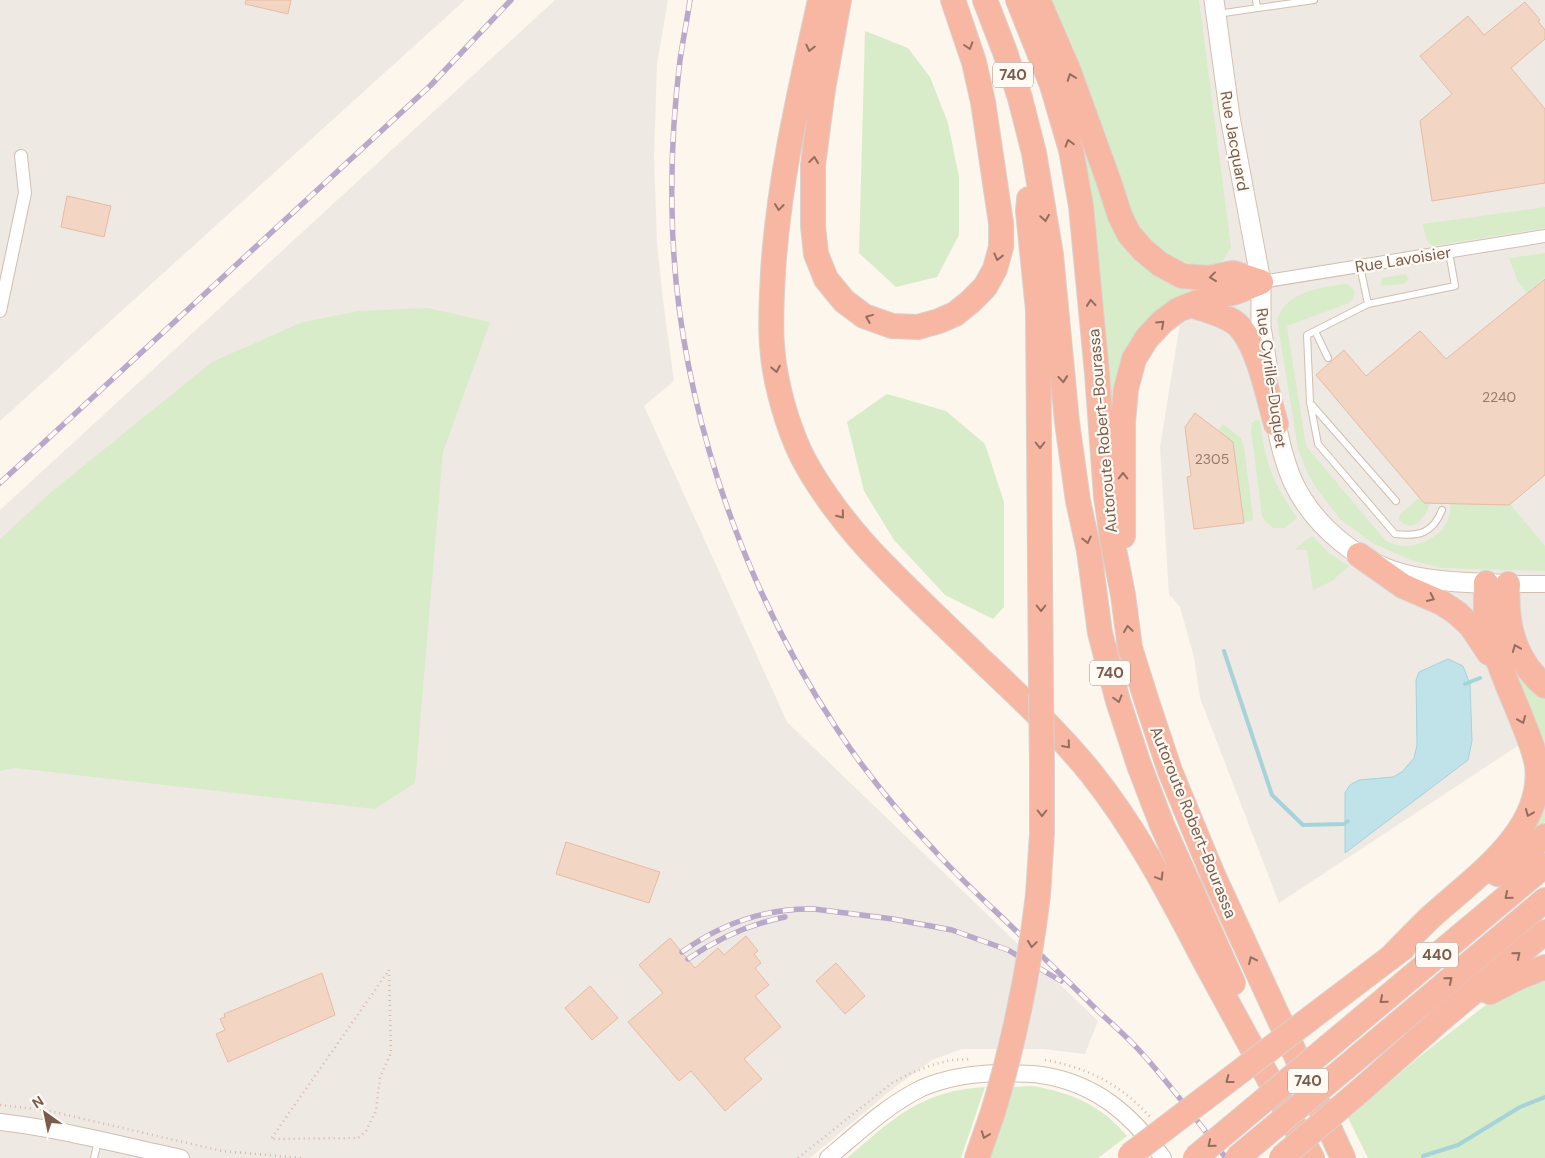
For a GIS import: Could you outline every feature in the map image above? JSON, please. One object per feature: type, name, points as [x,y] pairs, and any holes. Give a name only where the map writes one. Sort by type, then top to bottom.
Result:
[{"type":"highway","points":[[820,0],[783,176],[775,246],[771,311],[772,348],[784,410],[797,445],[838,512],[879,560],[1065,742],[1132,830],[1163,882],[1312,1158]]},
{"type":"highway","points":[[839,0],[823,89],[813,166],[813,226],[816,254],[826,279],[844,302],[864,316],[892,326],[918,327],[955,314],[970,302],[985,287],[992,275],[1000,247],[1001,223],[984,102],[974,62],[953,0]]},
{"type":"highway","name":"Autoroute Robert-Bourassa","points":[[985,0],[1020,98],[1034,153],[1051,255],[1067,422],[1078,501],[1089,551],[1100,633],[1118,701],[1139,765],[1162,824],[1312,1158]]},
{"type":"highway","name":"Autoroute Robert-Bourassa","points":[[1018,0],[1052,85],[1071,150],[1082,206],[1096,354],[1106,496],[1130,648],[1170,771],[1213,875],[1343,1158]]},
{"type":"highway","points":[[1038,0],[1068,70],[1120,216],[1129,234],[1148,255],[1182,276],[1209,278],[1233,273],[1261,282]]},
{"type":"highway","points":[[977,1158],[1008,1060],[1021,1005],[1031,952],[1038,895],[1042,833],[1038,310],[1028,211],[1034,153]]},
{"type":"highway","points":[[1123,595],[1123,422],[1126,389],[1134,359],[1147,338],[1162,322],[1178,310],[1261,282]]},
{"type":"highway","points":[[1192,305],[1228,318],[1235,322],[1246,334],[1254,349],[1276,424]]},
{"type":"highway","points":[[1360,555],[1403,586],[1442,603],[1457,613],[1477,634],[1504,676]]},
{"type":"highway","points":[[1390,958],[1431,916],[1505,849],[1529,814],[1537,787],[1537,766],[1531,743],[1490,637],[1486,612],[1497,584]]},
{"type":"highway","points":[[1497,584],[1508,612],[1514,643],[1526,666],[1545,686]]},
{"type":"highway","points":[[1128,1157],[1437,923],[1545,836]]},
{"type":"highway","name":"440","points":[[1195,1158],[1545,864]]},
{"type":"highway","name":"440","points":[[1237,1158],[1545,900]]},
{"type":"highway","points":[[1281,1158],[1545,932]]},
{"type":"highway","points":[[1361,1090],[1478,1001],[1505,983],[1545,967]]},
{"type":"highway","points":[[1273,1004],[1358,1158]]},
{"type":"main road","name":"Rue Jacquard","points":[[1215,7],[1230,118],[1261,282]]},
{"type":"main road","name":"Rue Cyrille-Duquet","points":[[1261,282],[1261,326],[1276,424],[1285,461],[1294,483],[1308,507],[1326,528],[1360,555],[1385,568],[1412,576],[1497,584]]},
{"type":"street","points":[[0,311],[25,193],[21,156]]},
{"type":"street","name":"Rue Lavoisier","points":[[1261,282],[1545,236]]},
{"type":"street","name":"Rue Cyrille-Duquet","points":[[1497,584],[1545,584]]},
{"type":"street","points":[[828,1158],[887,1110],[922,1089],[956,1078],[976,1074],[1000,1073],[1043,1075],[1067,1081],[1093,1092],[1116,1106],[1134,1122],[1162,1158]]},
{"type":"street","points":[[0,1122],[98,1139],[181,1158]]},
{"type":"lane","points":[[1256,0],[1257,8]]},
{"type":"lane","points":[[1215,7],[1257,8],[1314,0]]},
{"type":"lane","points":[[1442,510],[1438,519],[1425,532],[1408,536],[1396,534],[1318,444],[1310,402],[1307,335],[1368,304],[1455,286],[1449,252]]},
{"type":"lane","points":[[1360,266],[1368,304]]},
{"type":"lane","points":[[1315,331],[1328,358]]},
{"type":"lane","points":[[1310,402],[1396,501]]},
{"type":"lane","points":[[94,1158],[98,1139]]},
{"type":"path","points":[[389,970],[391,1053],[380,1077],[376,1111],[366,1131],[358,1138],[271,1138],[389,970]]},
{"type":"path","points":[[0,1105],[45,1110],[222,1152],[302,1158]]},
{"type":"shaded area","points":[[0,0],[465,0],[0,421]]},
{"type":"shaded area","points":[[555,0],[668,0],[657,64],[654,157],[657,243],[674,381],[644,406],[787,722],[1098,1021],[1085,1054],[1042,1049],[962,1049],[932,1060],[891,1090],[810,1158],[0,1158],[0,510]]},
{"type":"shaded area","points":[[1072,0],[1545,0],[1545,728],[1279,903],[1200,698],[1194,657],[1180,607],[1169,594],[1160,447],[1190,261]]},
{"type":"green space","points":[[1050,0],[1199,0],[1231,247],[1221,264],[1205,267],[1178,261],[1155,249],[1134,222],[1073,47]]},
{"type":"green space","points":[[865,31],[908,48],[930,77],[948,123],[959,177],[959,235],[937,277],[896,287],[859,253]]},
{"type":"green space","points":[[1075,123],[1115,227],[1199,288],[1200,293],[1181,300],[1115,400],[1110,400],[1091,193]]},
{"type":"green space","points":[[1545,207],[1545,228],[1432,246],[1426,239],[1423,224]]},
{"type":"green space","points":[[1545,253],[1545,277],[1527,293],[1518,282],[1509,258]]},
{"type":"green space","points":[[1406,274],[1409,279],[1404,284],[1382,286],[1381,284],[1382,278]]},
{"type":"green space","points":[[1346,284],[1355,291],[1353,299],[1349,303],[1287,326],[1306,446],[1385,540],[1395,545],[1406,546],[1428,540],[1445,525],[1449,515],[1450,504],[1510,504],[1545,546],[1545,571],[1442,568],[1411,560],[1374,544],[1340,519],[1317,489],[1308,474],[1298,449],[1277,320],[1281,311],[1296,297],[1315,289]]},
{"type":"green space","points":[[428,308],[490,322],[443,452],[415,783],[375,809],[15,768],[0,771],[0,539],[50,493],[212,362],[300,323],[358,311]]},
{"type":"green space","points":[[887,394],[946,411],[985,444],[1004,502],[1004,607],[993,619],[945,595],[894,540],[864,491],[847,422]]},
{"type":"green space","points":[[1255,420],[1260,420],[1264,449],[1272,475],[1297,518],[1285,528],[1273,528],[1262,516],[1251,430],[1252,423]]},
{"type":"green space","points":[[1223,424],[1241,438],[1244,447],[1253,520],[1244,522],[1233,442],[1218,431]]},
{"type":"green space","points":[[1419,498],[1424,503],[1430,504],[1425,514],[1414,525],[1404,524],[1399,520],[1400,514]]},
{"type":"green space","points":[[1312,536],[1330,554],[1349,566],[1332,581],[1313,590],[1307,550],[1295,550]]},
{"type":"green space","points":[[1505,644],[1545,697],[1545,822],[1537,829],[1533,823],[1538,813]]},
{"type":"green space","points":[[1545,976],[1545,1158],[1368,1158],[1348,1118],[1419,1057],[1487,1004],[1509,991]]},
{"type":"green space","points":[[1033,1086],[1060,1092],[1085,1102],[1107,1116],[1127,1136],[1098,1158],[986,1158],[1010,1087]]},
{"type":"green space","points":[[985,1087],[961,1158],[847,1158],[909,1109],[943,1094]]},
{"type":"water","points":[[1448,659],[1463,666],[1470,684],[1472,741],[1468,760],[1345,853],[1345,793],[1350,785],[1359,780],[1393,777],[1402,772],[1414,758],[1417,745],[1416,680],[1419,672]]},
{"type":"building","points":[[246,0],[291,0],[288,14],[245,4]]},
{"type":"building","points":[[1525,2],[1540,20],[1538,21],[1545,30],[1545,39],[1511,68],[1545,109],[1545,183],[1432,201],[1420,121],[1452,94],[1420,56],[1468,16],[1484,35]]},
{"type":"building","points":[[67,196],[111,206],[104,237],[61,227]]},
{"type":"building","points":[[1545,279],[1545,475],[1509,505],[1424,503],[1316,375],[1344,350],[1366,376],[1420,331],[1446,359]]},
{"type":"building","points":[[1195,413],[1233,442],[1244,523],[1194,529],[1187,477],[1191,476],[1185,427]]},
{"type":"building","points":[[566,842],[660,872],[649,903],[556,874]]},
{"type":"building","points":[[746,936],[758,951],[754,954],[761,963],[755,968],[769,985],[755,996],[781,1027],[744,1059],[762,1079],[725,1111],[691,1071],[679,1081],[628,1022],[663,993],[639,965],[670,938],[695,968],[718,948],[724,955]]},
{"type":"building","points":[[836,963],[865,996],[845,1014],[816,981]]},
{"type":"building","points":[[322,973],[335,1015],[228,1062],[216,1034],[225,1030],[220,1019],[225,1017],[224,1014]]},
{"type":"building","points":[[590,986],[618,1018],[592,1040],[565,1008]]},
{"type":"waterway","points":[[1224,651],[1272,795],[1303,825],[1344,824],[1348,821]]},
{"type":"waterway","points":[[1465,684],[1480,678]]},
{"type":"waterway","points":[[1423,1156],[1458,1145],[1520,1107],[1545,1097]]},
{"type":"railway","points":[[0,483],[431,85],[511,0]]},
{"type":"railway","points":[[690,0],[680,60],[673,134],[672,208],[676,276],[685,344],[699,413],[718,480],[742,546],[770,610],[802,671],[837,729],[895,807],[962,879],[1137,1048],[1172,1088],[1226,1158]]},
{"type":"railway","points":[[682,952],[712,933],[744,920],[778,911],[814,909],[893,919],[952,930],[1008,950],[1061,981]]},
{"type":"railway","points":[[688,959],[734,933],[785,917]]}]
